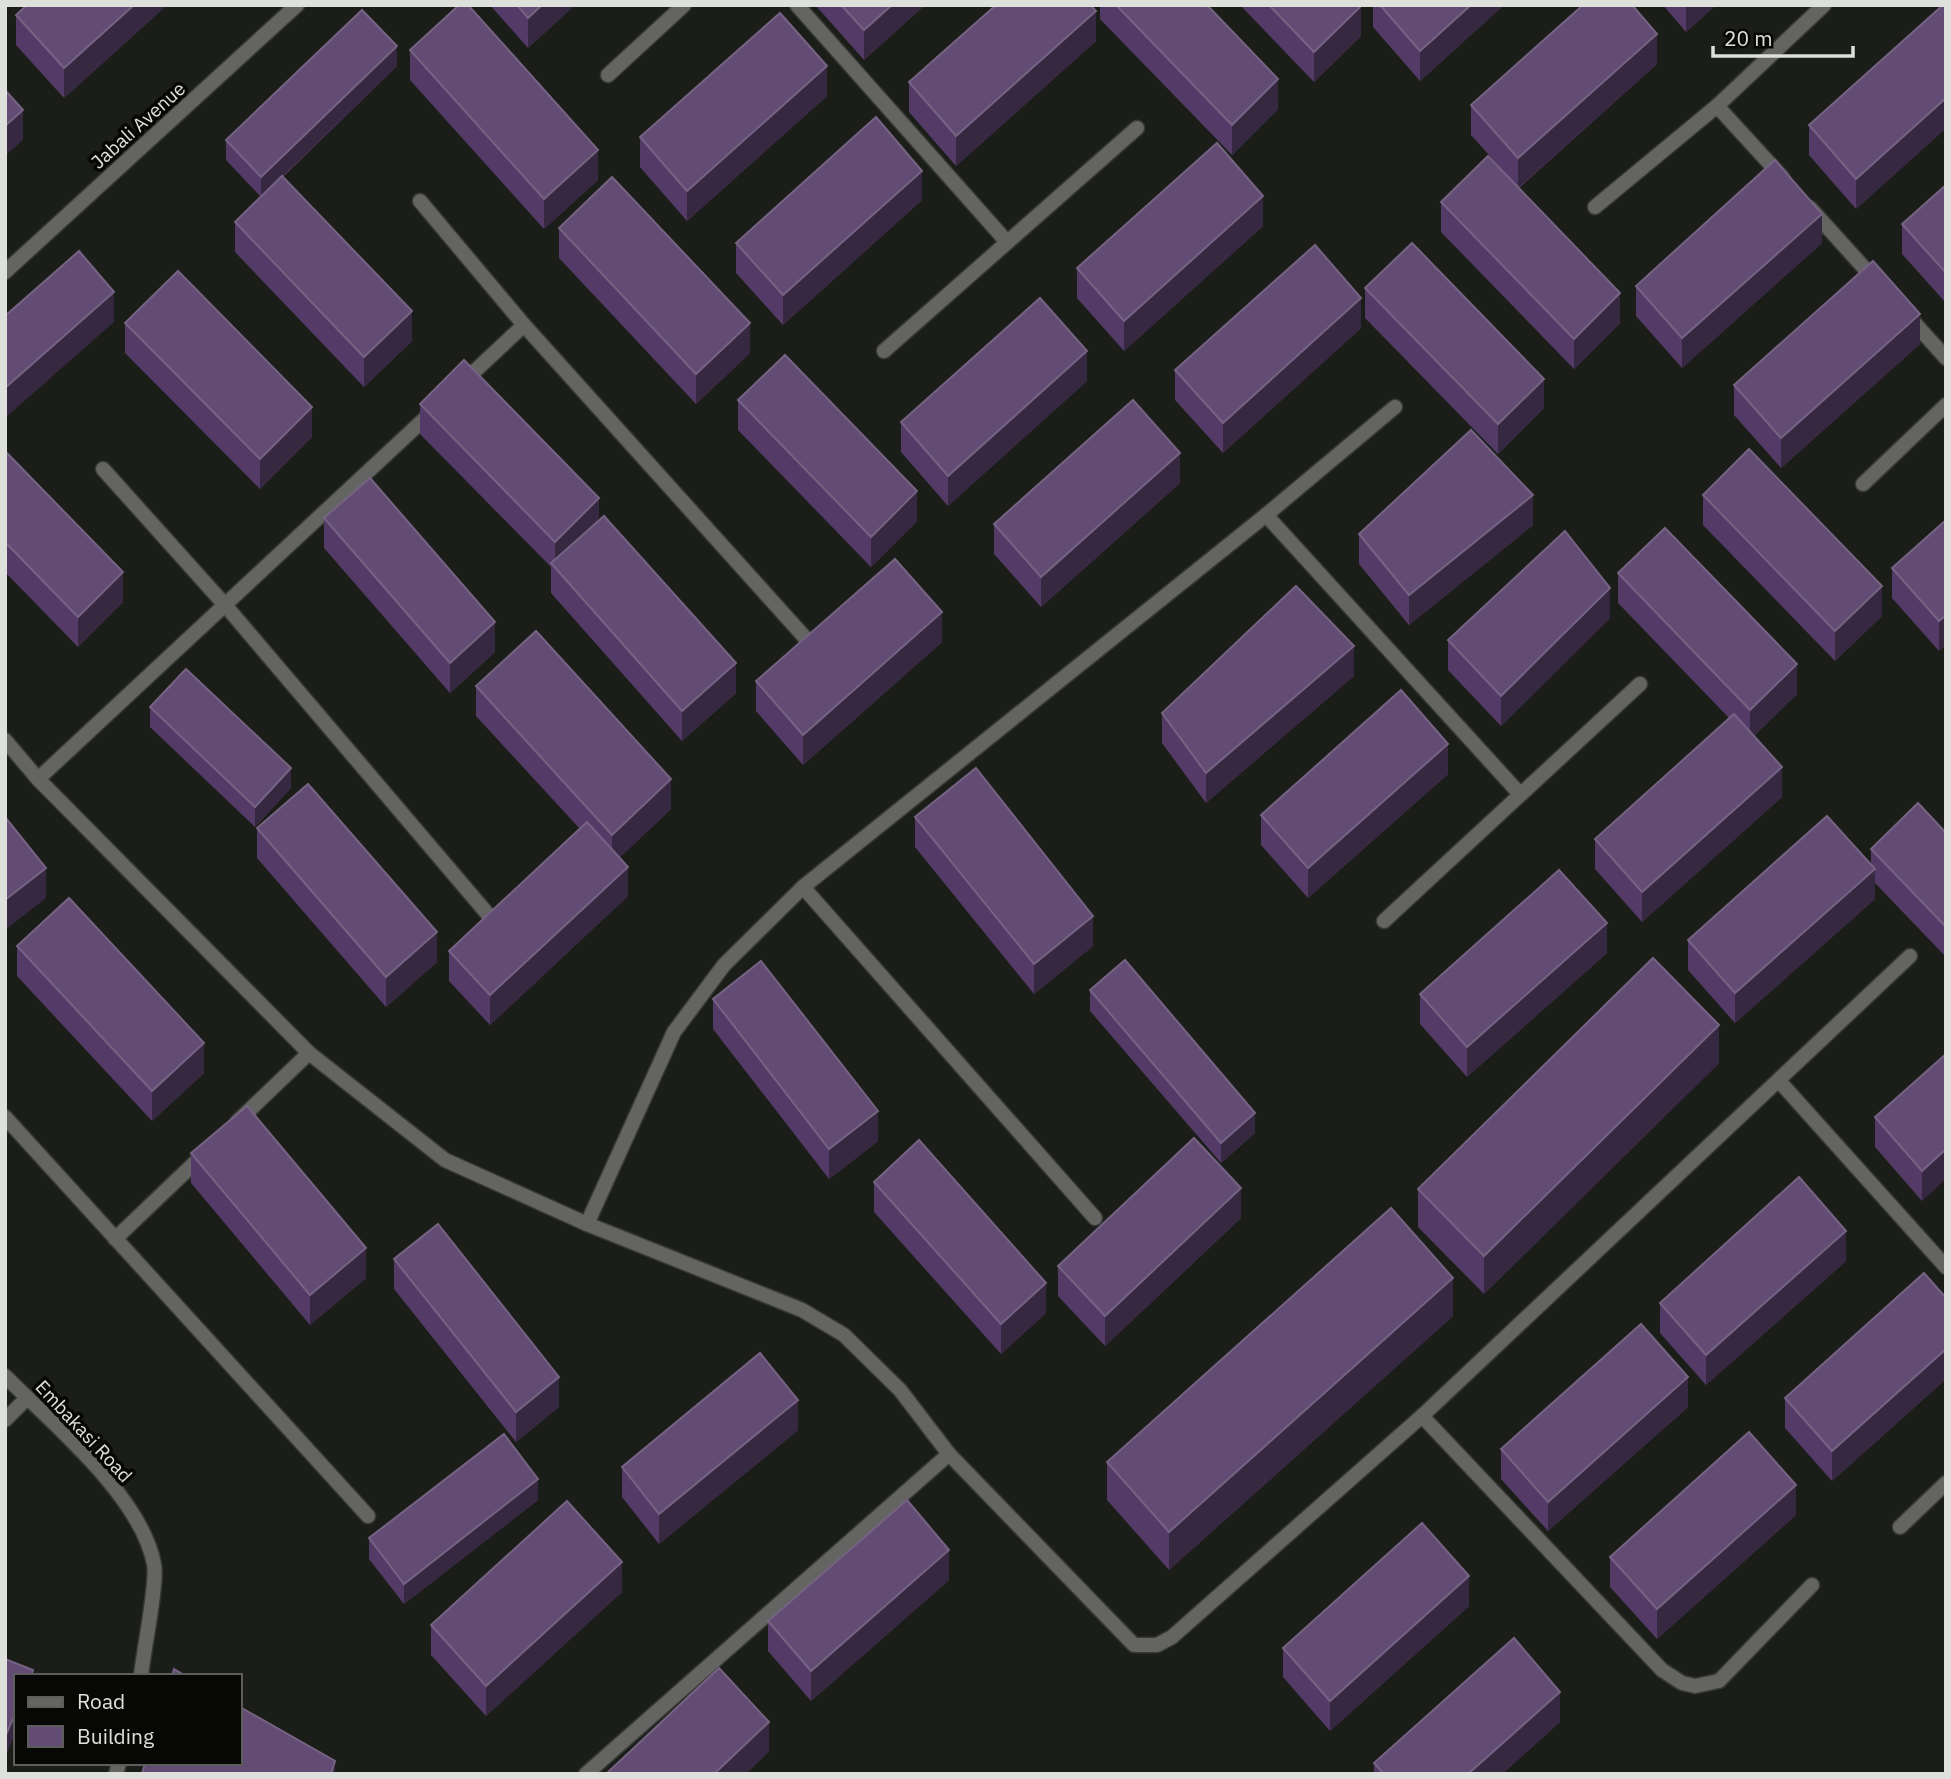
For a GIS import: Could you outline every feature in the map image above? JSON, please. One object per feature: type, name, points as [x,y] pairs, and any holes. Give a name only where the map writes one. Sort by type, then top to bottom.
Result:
[{"type":"street","name":"Jabali Avenue","points":[[5,272],[297,5]]},
{"type":"street","points":[[608,75],[684,5]]},
{"type":"street","points":[[797,5],[1007,242]]},
{"type":"street","points":[[1595,207],[1717,106],[1824,5]]},
{"type":"street","points":[[1717,106],[1946,358]]},
{"type":"street","points":[[884,351],[1137,128]]},
{"type":"street","points":[[420,201],[524,325],[809,642]]},
{"type":"street","points":[[38,779],[524,325]]},
{"type":"street","points":[[1863,484],[1946,405]]},
{"type":"street","points":[[587,1224],[674,1032],[724,965],[803,887],[1266,515],[1395,407]]},
{"type":"street","points":[[103,469],[225,604],[491,918]]},
{"type":"street","points":[[1266,515],[1519,793]]},
{"type":"street","points":[[1384,921],[1519,793],[1640,684]]},
{"type":"street","points":[[5,740],[38,779],[309,1053],[445,1160],[587,1224],[803,1310],[845,1335],[900,1390],[949,1454],[1122,1636],[1134,1645],[1148,1646],[1172,1637],[1422,1416],[1910,956]]},
{"type":"street","points":[[803,887],[1094,1218]]},
{"type":"street","points":[[115,1239],[309,1053]]},
{"type":"street","points":[[1779,1081],[1946,1266]]},
{"type":"street","points":[[5,1117],[368,1516]]},
{"type":"street","name":"Embakasi Road","points":[[5,1376],[109,1481],[140,1530],[155,1565],[141,1674]]},
{"type":"street","points":[[5,1420],[27,1398]]},
{"type":"street","points":[[1422,1416],[1662,1670],[1682,1683],[1695,1686],[1719,1681],[1812,1585]]},
{"type":"street","points":[[586,1774],[949,1454]]},
{"type":"street","points":[[1900,1527],[1946,1483]]},
{"type":"building","points":[[27,5],[134,5],[64,68],[16,15]]},
{"type":"building","points":[[459,5],[468,5],[598,150],[544,199],[410,50]]},
{"type":"building","points":[[517,5],[542,5],[528,18]]},
{"type":"building","points":[[841,5],[892,5],[864,30]]},
{"type":"building","points":[[996,5],[1090,5],[1096,11],[956,136],[909,82]]},
{"type":"building","points":[[1116,5],[1207,5],[1278,79],[1232,125]]},
{"type":"building","points":[[1269,5],[1360,5],[1361,6],[1314,52]]},
{"type":"building","points":[[1380,5],[1471,5],[1420,51]]},
{"type":"building","points":[[1583,5],[1632,5],[1657,34],[1518,158],[1471,105]]},
{"type":"building","points":[[1946,5],[1946,98],[1856,179],[1809,125]]},
{"type":"building","points":[[362,10],[397,46],[261,177],[226,140]]},
{"type":"building","points":[[780,13],[827,66],[687,191],[640,137]]},
{"type":"building","points":[[5,90],[23,110],[5,126]]},
{"type":"building","points":[[876,117],[922,171],[783,295],[736,243]]},
{"type":"building","points":[[1217,143],[1263,196],[1124,321],[1077,268]]},
{"type":"building","points":[[1488,156],[1620,293],[1574,339],[1441,202]]},
{"type":"building","points":[[1775,160],[1822,214],[1682,338],[1636,286]]},
{"type":"building","points":[[282,176],[412,311],[364,357],[235,222]]},
{"type":"building","points":[[612,177],[750,323],[696,374],[559,228]]},
{"type":"building","points":[[1946,185],[1946,273],[1902,224]]},
{"type":"building","points":[[1412,243],[1544,379],[1498,424],[1365,288]]},
{"type":"building","points":[[1315,245],[1361,298],[1223,423],[1175,370]]},
{"type":"building","points":[[79,251],[114,292],[5,388],[5,316]]},
{"type":"building","points":[[1873,261],[1920,314],[1781,438],[1734,385]]},
{"type":"building","points":[[178,271],[312,407],[260,459],[125,323]]},
{"type":"building","points":[[1040,298],[1087,351],[948,476],[901,422]]},
{"type":"building","points":[[785,355],[917,491],[871,537],[738,400]]},
{"type":"building","points":[[464,360],[599,498],[555,542],[420,404]]},
{"type":"building","points":[[1133,400],[1180,453],[1041,577],[994,524]]},
{"type":"building","points":[[1471,430],[1533,495],[1409,595],[1359,534]]},
{"type":"building","points":[[1749,449],[1882,586],[1835,631],[1703,495]]},
{"type":"building","points":[[5,451],[123,572],[78,617],[5,542]]},
{"type":"building","points":[[370,478],[495,622],[450,663],[324,518]]},
{"type":"building","points":[[604,516],[736,663],[682,711],[551,563]]},
{"type":"building","points":[[1946,520],[1946,615],[1939,621],[1892,568]]},
{"type":"building","points":[[1665,528],[1797,664],[1750,710],[1618,573]]},
{"type":"building","points":[[1565,531],[1610,588],[1501,696],[1448,640]]},
{"type":"building","points":[[895,559],[942,612],[803,735],[756,681]]},
{"type":"building","points":[[1296,586],[1354,646],[1206,773],[1162,713]]},
{"type":"building","points":[[536,631],[671,779],[612,835],[476,686]]},
{"type":"building","points":[[186,669],[291,768],[255,807],[150,707]]},
{"type":"building","points":[[1401,690],[1448,744],[1308,868],[1261,815]]},
{"type":"building","points":[[1734,714],[1782,767],[1642,892],[1595,839]]},
{"type":"building","points":[[976,768],[1093,916],[1034,964],[915,817]]},
{"type":"building","points":[[308,784],[437,932],[386,977],[257,828]]},
{"type":"building","points":[[1918,803],[1946,833],[1946,927],[1871,849]]},
{"type":"building","points":[[1827,816],[1875,869],[1735,993],[1688,940]]},
{"type":"building","points":[[5,817],[46,868],[5,900]]},
{"type":"building","points":[[587,822],[628,867],[490,995],[449,951]]},
{"type":"building","points":[[1559,870],[1607,923],[1467,1047],[1420,994]]},
{"type":"building","points":[[69,898],[204,1043],[152,1091],[17,946]]},
{"type":"building","points":[[1653,958],[1719,1025],[1484,1256],[1418,1189]]},
{"type":"building","points":[[1125,960],[1255,1113],[1221,1143],[1090,990]]},
{"type":"building","points":[[761,961],[878,1111],[829,1149],[713,999]]},
{"type":"building","points":[[1946,1054],[1946,1149],[1922,1171],[1875,1117]]},
{"type":"building","points":[[247,1106],[366,1248],[310,1295],[191,1153]]},
{"type":"building","points":[[1194,1138],[1241,1188],[1105,1316],[1058,1266]]},
{"type":"building","points":[[919,1140],[1046,1283],[1001,1324],[874,1182]]},
{"type":"building","points":[[1799,1177],[1846,1231],[1706,1355],[1660,1303]]},
{"type":"building","points":[[1391,1208],[1453,1278],[1169,1532],[1107,1462]]},
{"type":"building","points":[[438,1224],[559,1377],[516,1412],[394,1259]]},
{"type":"building","points":[[1924,1273],[1946,1298],[1946,1349],[1832,1451],[1785,1398]]},
{"type":"building","points":[[1641,1324],[1688,1377],[1548,1502],[1501,1449]]},
{"type":"building","points":[[760,1353],[798,1400],[659,1514],[622,1467]]},
{"type":"building","points":[[1749,1432],[1796,1485],[1657,1609],[1610,1557]]},
{"type":"building","points":[[504,1434],[538,1479],[404,1584],[369,1538]]},
{"type":"building","points":[[907,1500],[949,1550],[811,1671],[768,1621]]},
{"type":"building","points":[[567,1501],[622,1562],[486,1686],[431,1625]]},
{"type":"building","points":[[1422,1523],[1469,1576],[1330,1701],[1283,1648]]},
{"type":"building","points":[[1514,1638],[1560,1692],[1468,1774],[1384,1774],[1374,1763]]},
{"type":"building","points":[[5,1659],[33,1670],[32,1674],[14,1674],[14,1717],[5,1737]]},
{"type":"building","points":[[719,1668],[769,1722],[714,1774],[606,1774]]},
{"type":"building","points":[[242,1708],[335,1761],[331,1774],[142,1774],[144,1765],[242,1765]]}]
